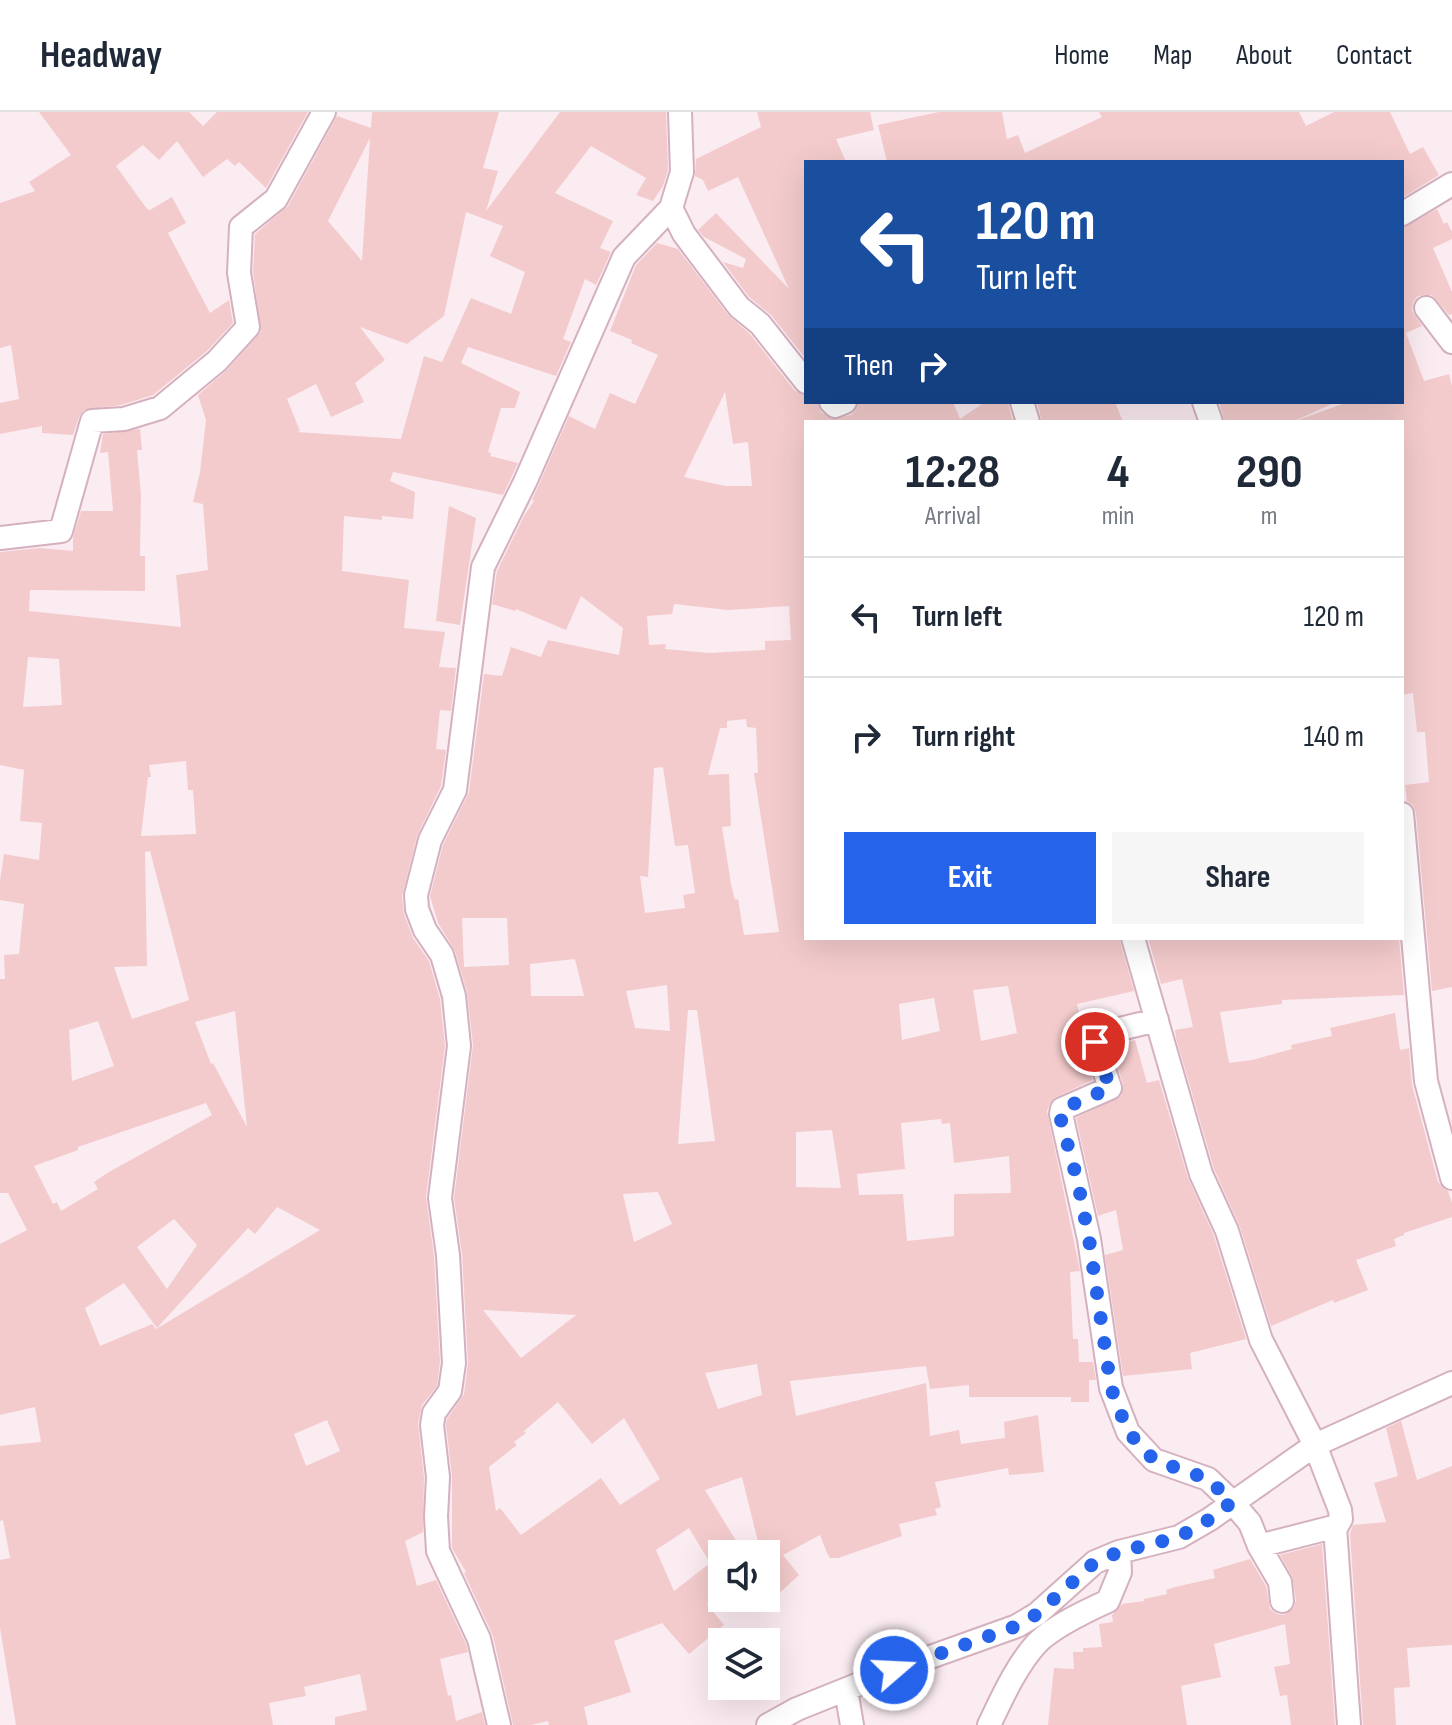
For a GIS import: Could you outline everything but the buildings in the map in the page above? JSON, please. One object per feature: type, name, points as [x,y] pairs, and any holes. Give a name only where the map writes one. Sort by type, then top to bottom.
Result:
[{"type":"street","points":[[0,538],[61,531],[92,421],[124,419],[160,408],[217,361],[248,327],[239,273],[241,227],[276,199],[324,112]]},
{"type":"street","points":[[499,1725],[479,1639],[438,1551],[438,1477],[432,1425],[434,1413],[450,1391],[454,1363],[448,1255],[440,1198],[459,1046],[454,996],[442,955],[425,930],[417,909],[416,895],[430,840],[455,790],[483,567],[525,482],[624,257],[671,208],[682,172],[680,112]]},
{"type":"street","points":[[1404,213],[1452,184]]},
{"type":"street","points":[[671,208],[684,234],[739,307],[760,324],[804,379]]},
{"type":"street","points":[[1426,308],[1452,342]]},
{"type":"street","points":[[1404,836],[1426,1081],[1452,1178]]},
{"type":"street","points":[[1134,940],[1201,1174],[1227,1231],[1261,1340],[1315,1445],[1340,1510],[1341,1519],[1335,1527],[1259,1546]]},
{"type":"street","points":[[1157,1020],[1099,1034],[1095,1042],[1110,1088],[1062,1109],[1061,1120],[1089,1239],[1111,1388],[1128,1432],[1154,1460],[1208,1479],[1250,1523],[1259,1546],[1280,1582],[1282,1601]]},
{"type":"street","points":[[768,1725],[797,1709],[1017,1626],[1037,1614],[1095,1562],[1119,1552],[1179,1537],[1210,1519],[1315,1445],[1452,1383]]},
{"type":"street","points":[[1335,1527],[1349,1725]]},
{"type":"street","points":[[989,1725],[1007,1689],[1038,1642],[1080,1614],[1108,1601],[1120,1572],[1119,1552]]},
{"type":"street","points":[[846,1690],[852,1725]]},
{"type":"route","points":[[894,1670],[1017,1626],[1037,1614],[1095,1562],[1119,1552],[1179,1537],[1232,1502],[1208,1479],[1154,1460],[1128,1432],[1111,1388],[1089,1239],[1061,1120],[1062,1109],[1110,1088],[1095,1042]]}]
